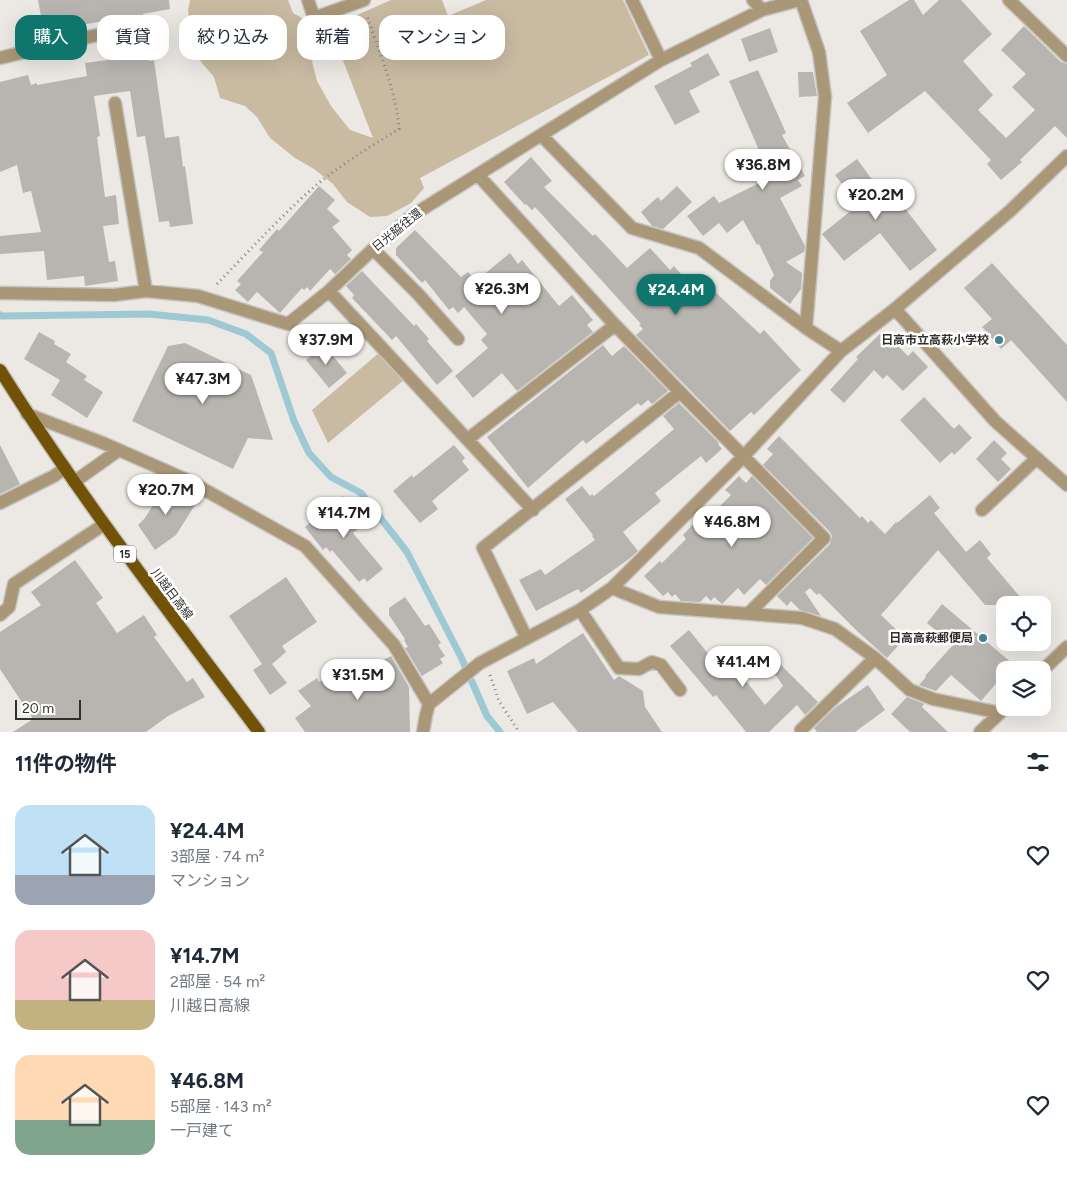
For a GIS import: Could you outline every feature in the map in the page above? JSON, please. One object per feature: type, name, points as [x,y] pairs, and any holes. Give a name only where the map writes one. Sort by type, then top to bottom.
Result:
[{"type":"main road","name":"川越日高線","points":[[0,370],[27,414],[103,525],[258,732]]},
{"type":"street","points":[[308,0],[314,18],[363,1]]},
{"type":"street","points":[[632,0],[660,60]]},
{"type":"street","points":[[753,0],[762,10]]},
{"type":"street","points":[[800,0],[819,52],[825,97],[806,328]]},
{"type":"street","name":"日光脇往還","points":[[0,293],[114,295],[146,291],[205,298],[288,324],[329,291],[373,249],[413,215],[542,136],[660,60],[762,10],[800,0]]},
{"type":"street","points":[[1010,0],[1067,56]]},
{"type":"street","points":[[0,58],[97,35]]},
{"type":"street","points":[[115,103],[146,291]]},
{"type":"street","points":[[542,136],[632,228],[699,248],[806,328],[841,351]]},
{"type":"street","points":[[423,732],[429,704],[462,678],[485,667],[526,637],[580,610],[612,588],[742,457],[841,351],[1010,211],[1067,156]]},
{"type":"street","points":[[478,175],[615,325],[742,457],[824,538],[749,613]]},
{"type":"street","points":[[373,249],[418,294],[458,339]]},
{"type":"street","points":[[329,291],[533,510]]},
{"type":"street","points":[[894,309],[995,421],[1067,485]]},
{"type":"street","points":[[468,439],[615,325]]},
{"type":"street","points":[[526,637],[483,548],[680,392]]},
{"type":"street","points":[[27,414],[119,450],[187,480],[305,546],[394,644],[429,704]]},
{"type":"street","points":[[74,482],[119,450]]},
{"type":"street","points":[[982,510],[1037,458]]},
{"type":"street","points":[[0,503],[54,476],[65,468]]},
{"type":"street","points":[[0,614],[9,607],[14,584],[103,525]]},
{"type":"street","points":[[612,588],[659,607],[802,618],[835,629],[875,658],[910,690],[933,699],[996,709]]},
{"type":"street","points":[[580,610],[619,668],[639,670],[652,662],[661,665],[680,690]]},
{"type":"street","points":[[1051,662],[1067,647]]},
{"type":"street","points":[[802,732],[801,730],[875,658]]},
{"type":"street","points":[[980,732],[997,716]]},
{"type":"path","points":[[205,298],[263,236],[314,187],[349,160],[399,129],[387,73],[363,1]]},
{"type":"path","points":[[485,667],[499,701],[519,732]]},
{"type":"shaded area","points":[[190,0],[288,0],[293,13],[297,15],[297,60],[313,60],[317,81],[331,106],[350,130],[373,138],[343,60],[369,60],[369,15],[357,15],[391,0],[442,0],[448,15],[379,15],[379,60],[505,60],[505,15],[450,15],[486,0],[623,0],[649,55],[420,178],[424,188],[411,203],[387,216],[370,217],[347,202],[333,184],[270,138],[257,117],[245,106],[220,98],[214,77],[200,60],[287,60],[287,15],[189,15]]},
{"type":"shaded area","points":[[380,352],[404,380],[328,443],[312,410]]},
{"type":"building","points":[[38,0],[169,0],[170,9],[143,15],[97,15],[97,22],[87,24],[87,15],[41,15]]},
{"type":"building","points":[[909,0],[914,0],[923,15],[939,0],[961,0],[992,34],[963,61],[993,95],[978,110],[1006,138],[1035,110],[1012,87],[1026,74],[1001,50],[1024,26],[1061,62],[1067,64],[1067,138],[1055,126],[1020,160],[1022,162],[1001,180],[987,164],[991,160],[925,91],[868,133],[847,103],[887,75],[860,31]]},
{"type":"building","points":[[770,28],[778,52],[749,62],[741,39]]},
{"type":"building","points":[[708,53],[720,75],[689,91],[700,112],[675,125],[654,86],[692,66],[690,63]]},
{"type":"building","points":[[108,60],[154,60],[165,138],[179,136],[193,224],[170,227],[169,221],[159,222],[145,136],[137,137],[130,91],[94,96],[100,136],[97,137],[105,197],[116,195],[119,224],[103,226],[109,262],[115,261],[118,281],[85,286],[84,276],[47,280],[44,251],[0,254],[0,236],[41,232],[31,191],[23,193],[17,165],[0,172],[0,82],[28,75],[31,85],[37,83],[37,85],[87,76],[85,63]]},
{"type":"building","points":[[758,70],[786,133],[782,135],[805,176],[798,180],[802,186],[780,198],[805,246],[804,252],[786,262],[802,273],[801,289],[790,304],[770,288],[770,281],[774,275],[759,244],[757,245],[743,220],[727,233],[719,223],[703,236],[687,216],[714,196],[719,203],[765,180],[762,175],[768,171],[729,81]]},
{"type":"building","points":[[798,72],[813,72],[817,96],[799,97]]},
{"type":"building","points":[[531,157],[552,181],[544,187],[593,236],[595,234],[627,268],[650,248],[670,270],[674,266],[688,282],[696,274],[760,334],[764,330],[801,370],[754,415],[751,412],[730,431],[636,335],[643,329],[639,325],[641,324],[535,207],[532,210],[525,205],[504,182]]},
{"type":"building","points":[[857,159],[887,200],[894,194],[937,250],[910,271],[880,233],[844,261],[822,234],[858,205],[835,175]]},
{"type":"building","points":[[319,186],[335,200],[327,209],[340,221],[332,227],[352,250],[347,255],[351,259],[335,274],[330,269],[310,291],[307,287],[304,290],[302,288],[280,313],[257,292],[248,302],[235,290],[241,284],[237,281],[263,252],[259,250],[277,229],[279,231]]},
{"type":"building","points":[[677,186],[692,202],[663,229],[652,226],[641,212],[658,197],[661,201]]},
{"type":"building","points":[[415,230],[461,277],[468,272],[476,281],[510,253],[518,264],[522,260],[559,306],[572,295],[593,320],[587,325],[593,332],[517,391],[502,373],[473,398],[455,376],[488,348],[481,340],[487,334],[464,307],[458,313],[453,307],[449,310],[425,280],[422,283],[396,255],[396,248]]},
{"type":"building","points":[[992,263],[1067,345],[1067,402],[1011,340],[1001,349],[982,327],[992,319],[964,288]]},
{"type":"building","points":[[362,271],[414,326],[416,324],[429,339],[427,341],[453,371],[437,385],[396,336],[392,340],[352,298],[354,295],[346,286]]},
{"type":"building","points":[[883,331],[908,356],[913,351],[928,367],[903,391],[887,375],[883,379],[874,370],[844,403],[830,390],[858,359],[856,357]]},
{"type":"building","points":[[39,332],[55,341],[54,344],[71,354],[66,362],[87,376],[84,380],[103,392],[87,418],[51,395],[60,380],[24,359]]},
{"type":"building","points":[[185,343],[251,375],[273,440],[248,438],[233,469],[132,421],[168,346]]},
{"type":"building","points":[[324,345],[347,373],[329,388],[306,360]]},
{"type":"building","points":[[603,345],[612,356],[624,346],[668,391],[652,404],[648,400],[641,406],[638,403],[586,444],[583,440],[528,488],[487,437]]},
{"type":"building","points":[[924,397],[954,429],[959,424],[972,438],[954,455],[952,452],[940,463],[900,420]]},
{"type":"building","points":[[679,403],[719,443],[722,449],[706,463],[701,456],[655,493],[661,501],[623,532],[638,551],[629,559],[581,593],[578,589],[536,611],[519,580],[541,569],[545,575],[595,540],[565,499],[582,486],[590,496],[592,494],[594,496],[627,469],[674,429],[663,416]]},
{"type":"building","points":[[779,436],[860,518],[862,516],[868,523],[871,520],[885,534],[896,522],[930,495],[940,508],[934,513],[966,552],[980,540],[991,554],[987,558],[1019,596],[996,596],[996,605],[985,605],[938,550],[881,615],[905,638],[887,658],[819,593],[817,595],[810,588],[805,592],[821,616],[800,610],[791,601],[787,606],[777,596],[830,544],[832,536],[763,465],[773,454],[767,449]]},
{"type":"building","points":[[994,440],[1007,453],[1001,459],[1011,469],[998,482],[976,459]]},
{"type":"building","points":[[0,445],[20,484],[0,494]]},
{"type":"building","points":[[454,445],[465,458],[462,461],[469,470],[432,501],[438,509],[420,523],[393,491],[412,475],[413,478]]},
{"type":"building","points":[[739,476],[746,483],[752,476],[813,538],[766,585],[760,579],[744,595],[738,588],[722,604],[714,597],[711,601],[706,596],[700,602],[681,601],[675,594],[672,597],[668,592],[663,596],[644,576],[660,561],[662,563],[686,539],[683,535],[696,521],[700,526],[731,495],[725,490]]},
{"type":"building","points":[[168,481],[184,489],[180,495],[195,505],[176,535],[155,550],[138,525],[145,518]]},
{"type":"building","points":[[343,496],[365,523],[353,533],[383,569],[367,582],[364,578],[359,582],[332,550],[330,552],[326,547],[323,550],[305,527]]},
{"type":"building","points":[[75,560],[103,598],[96,603],[117,633],[144,615],[157,635],[154,637],[187,682],[193,678],[205,697],[168,716],[146,732],[13,732],[33,719],[0,669],[0,632],[41,605],[31,592]]},
{"type":"building","points":[[286,577],[317,622],[282,646],[286,652],[272,664],[287,683],[270,695],[253,670],[262,664],[229,616]]},
{"type":"building","points":[[405,597],[425,626],[429,624],[441,643],[438,645],[445,656],[440,659],[443,663],[422,676],[405,648],[408,647],[405,639],[389,615],[389,608]]},
{"type":"building","points":[[942,604],[1009,661],[996,661],[996,684],[981,701],[951,675],[936,691],[919,685],[953,645],[927,623]]},
{"type":"building","points":[[689,630],[714,661],[723,654],[765,705],[783,686],[771,668],[778,662],[818,702],[805,715],[797,705],[769,732],[746,732],[716,695],[713,697],[670,646]]},
{"type":"building","points":[[583,633],[614,680],[619,676],[643,691],[645,707],[662,732],[578,732],[553,702],[527,714],[507,671],[534,658],[536,664]]},
{"type":"building","points":[[391,656],[409,687],[410,732],[305,732],[295,718],[311,706],[298,691],[317,678],[319,682],[365,661],[368,668]]},
{"type":"building","points":[[868,685],[885,710],[855,732],[817,732],[814,728],[836,707]]},
{"type":"building","points":[[907,697],[924,704],[922,707],[948,732],[910,732],[891,714]]},
{"type":"waterway","points":[[0,315],[149,314],[208,320],[246,334],[271,353],[294,421],[309,453],[331,477],[361,493],[407,552],[461,657],[487,716],[500,732]]},
{"type":"place","name":"日高市立高萩小学校","points":[[999,340]]},
{"type":"place","name":"日高高萩郵便局","points":[[983,638]]}]
